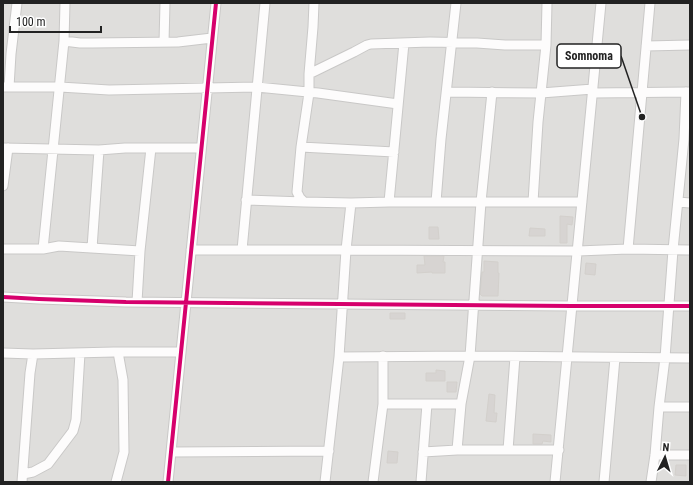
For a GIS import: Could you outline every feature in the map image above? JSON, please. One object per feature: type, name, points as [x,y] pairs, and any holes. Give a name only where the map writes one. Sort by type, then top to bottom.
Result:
[{"type":"street","points":[[17,3],[12,54],[6,87],[60,87],[108,90],[257,87],[398,104]]},
{"type":"street","points":[[43,249],[60,87],[64,41],[65,3]]},
{"type":"street","points":[[164,42],[166,3]]},
{"type":"street","points":[[168,482],[216,3]]},
{"type":"street","points":[[242,250],[265,3]]},
{"type":"street","points":[[304,202],[297,192],[301,147],[309,93],[314,3]]},
{"type":"street","points":[[436,202],[441,139],[456,3]]},
{"type":"street","points":[[533,202],[546,44],[547,3]]},
{"type":"street","points":[[556,482],[601,3]]},
{"type":"street","points":[[628,249],[650,3]]},
{"type":"street","points":[[64,41],[92,43],[178,42],[212,38]]},
{"type":"street","points":[[309,74],[371,44],[430,42],[505,45],[546,44]]},
{"type":"street","points":[[390,202],[404,43]]},
{"type":"street","points":[[646,46],[690,46]]},
{"type":"street","points":[[447,92],[688,92],[687,139],[678,202],[665,358],[651,482]]},
{"type":"street","points":[[457,450],[461,404],[470,356],[481,202],[492,92]]},
{"type":"street","points":[[301,147],[394,152]]},
{"type":"street","points":[[3,186],[5,148],[99,150],[125,148],[201,148]]},
{"type":"street","points":[[137,302],[140,251],[151,148]]},
{"type":"street","points":[[92,248],[99,150]]},
{"type":"street","points":[[246,200],[352,203],[582,202]]},
{"type":"street","points":[[678,202],[690,203]]},
{"type":"street","points":[[325,482],[339,357],[346,250],[352,203]]},
{"type":"street","points":[[3,249],[43,249],[59,246],[140,251]]},
{"type":"street","points":[[191,250],[690,250]]},
{"type":"street","points":[[3,297],[47,300],[137,302],[690,306]]},
{"type":"street","points":[[116,482],[124,452],[123,380],[118,352]]},
{"type":"street","points":[[3,354],[181,352]]},
{"type":"street","points":[[22,478],[48,464],[73,432],[76,420],[80,353]]},
{"type":"street","points":[[22,478],[30,373],[33,354]]},
{"type":"street","points":[[373,482],[383,404],[384,356]]},
{"type":"street","points":[[339,357],[470,356],[690,358]]},
{"type":"street","points":[[508,450],[516,357]]},
{"type":"street","points":[[604,482],[615,358]]},
{"type":"street","points":[[383,404],[461,404]]},
{"type":"street","points":[[421,482],[427,404]]},
{"type":"street","points":[[659,407],[690,407]]},
{"type":"street","points":[[423,452],[457,450],[558,450]]},
{"type":"street","points":[[171,452],[329,451]]},
{"type":"street","points":[[655,455],[690,455]]},
{"type":"shaded area","points":[[3,3],[690,3],[690,482],[3,482]]},
{"type":"building","points":[[560,216],[573,217],[572,225],[567,224],[567,243],[560,243]]},
{"type":"building","points":[[429,227],[438,227],[439,239],[429,239]]},
{"type":"building","points":[[530,228],[545,229],[545,236],[529,236]]},
{"type":"building","points":[[424,256],[444,256],[443,262],[445,262],[445,273],[417,273],[417,265],[425,265]]},
{"type":"building","points":[[484,261],[498,262],[498,296],[482,296],[480,294],[482,272],[484,272]]},
{"type":"building","points":[[586,263],[596,264],[595,275],[585,274]]},
{"type":"building","points":[[390,313],[405,313],[405,319],[390,319]]},
{"type":"building","points":[[436,370],[445,371],[445,381],[426,381],[426,373],[436,373]]},
{"type":"building","points":[[447,382],[457,382],[456,392],[447,392]]},
{"type":"building","points":[[489,394],[495,395],[494,413],[497,413],[496,422],[486,421]]},
{"type":"building","points":[[533,434],[551,435],[551,442],[543,441],[542,444],[533,444]]},
{"type":"building","points":[[388,451],[398,452],[397,463],[387,463]]},
{"type":"building","points":[[676,465],[686,465],[686,476],[675,475]]},
{"type":"cycle path","points":[[168,482],[216,3]]},
{"type":"cycle path","points":[[3,297],[126,302],[690,306]]},
{"type":"place","name":"Somnoma","points":[[642,117]]}]
